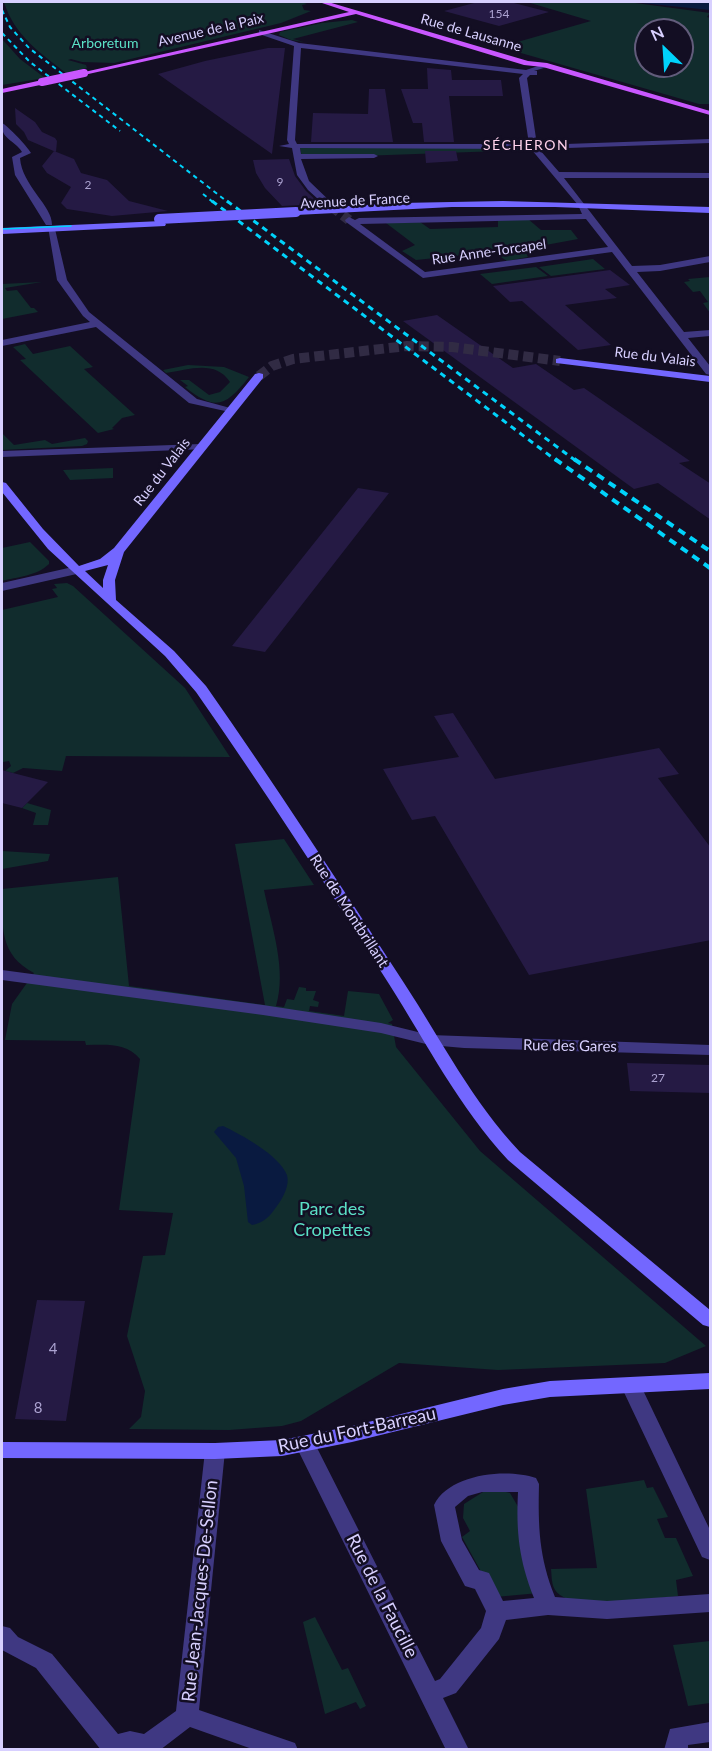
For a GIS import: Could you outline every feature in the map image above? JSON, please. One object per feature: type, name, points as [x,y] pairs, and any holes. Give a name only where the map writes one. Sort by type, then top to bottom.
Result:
[{"type":"main road","name":"Rue de Lausanne","points":[[322,2],[527,63],[556,68],[711,113]]},
{"type":"main road","name":"Avenue de la Paix","points":[[2,91],[262,32],[286,26],[314,13],[342,7]]},
{"type":"main road","name":"Rue de Lausanne","points":[[357,12],[381,16],[536,60],[544,65]]},
{"type":"main road","points":[[314,13],[328,19],[357,12]]},
{"type":"main road","points":[[314,13],[377,20]]},
{"type":"main road","name":"Avenue de France","points":[[297,215],[389,207],[562,205],[585,211],[711,216]]},
{"type":"main road","name":"Avenue de France","points":[[2,226],[447,210],[711,210]]},
{"type":"main road","name":"Avenue de France","points":[[2,231],[50,226]]},
{"type":"main road","name":"Rue du Valais","points":[[560,361],[711,379]]},
{"type":"main road","name":"Rue du Valais","points":[[77,570],[104,562],[118,551],[259,376]]},
{"type":"main road","name":"Rue de Montbrillant","points":[[2,485],[15,505],[77,570],[181,664],[200,688],[297,831],[462,1094],[500,1142],[711,1320]]},
{"type":"main road","points":[[110,601],[109,580],[118,551]]},
{"type":"main road","name":"Rue du Fort-Barreau","points":[[2,1450],[216,1451],[282,1448],[550,1389],[711,1381]]},
{"type":"street","points":[[262,32],[298,45],[526,73],[556,68]]},
{"type":"street","points":[[298,45],[291,140],[297,150],[295,164],[304,182],[331,206]]},
{"type":"street","points":[[544,65],[531,69],[523,78],[531,149],[557,175],[711,372]]},
{"type":"street","points":[[2,125],[9,136],[23,146],[27,153],[16,157],[18,172],[32,198],[42,207],[50,226],[62,282],[77,304],[95,322],[193,401],[230,411]]},
{"type":"street","points":[[296,157],[711,141]]},
{"type":"street","points":[[283,146],[531,149]]},
{"type":"street","points":[[557,175],[711,175]]},
{"type":"street","points":[[562,205],[573,195]]},
{"type":"street","name":"Avenue de France","points":[[354,221],[585,211]]},
{"type":"street","name":"Rue Anne-Torcapel","points":[[354,221],[423,275],[614,249]]},
{"type":"street","points":[[631,269],[660,268],[711,259]]},
{"type":"street","points":[[4,340],[95,322]]},
{"type":"street","points":[[682,335],[711,333]]},
{"type":"street","points":[[2,454],[201,447]]},
{"type":"street","points":[[2,587],[77,570]]},
{"type":"street","name":"Rue des Gares","points":[[2,975],[263,1010],[381,1028],[430,1040],[711,1050]]},
{"type":"street","points":[[631,1386],[711,1551]]},
{"type":"street","name":"Rue de la Faucille","points":[[305,1444],[458,1749]]},
{"type":"street","name":"Rue Jean-Jacques-De-Sellon","points":[[147,1748],[187,1716],[216,1451]]},
{"type":"street","points":[[431,1692],[448,1686],[491,1632],[497,1611],[481,1579],[473,1580],[452,1541],[444,1505],[448,1497],[458,1491],[495,1483],[529,1484],[527,1530],[537,1578],[548,1605]]},
{"type":"street","points":[[497,1611],[548,1605],[608,1610],[654,1609],[711,1603]]},
{"type":"street","points":[[2,1635],[10,1644],[44,1661],[113,1748],[130,1740],[147,1748]]},
{"type":"street","points":[[187,1716],[287,1749]]},
{"type":"street","points":[[676,1749],[678,1736],[711,1732]]},
{"type":"green space","name":"Arboretum","points":[[4,2],[301,2],[307,4],[302,5],[304,10],[311,11],[281,23],[114,63],[82,62],[71,59],[68,60],[86,65],[87,68],[66,73],[21,34],[8,14]]},
{"type":"green space","points":[[527,2],[628,2],[710,13],[707,17],[710,18],[710,104],[699,104],[500,47],[591,21]]},
{"type":"green space","points":[[352,20],[358,22],[293,39],[304,42],[291,40],[279,35],[280,32],[322,23]]},
{"type":"green space","points":[[2,39],[20,59],[45,78],[2,85]]},
{"type":"green space","points":[[300,148],[524,148],[527,150],[305,158],[302,157]]},
{"type":"green space","points":[[528,219],[541,230],[571,230],[578,239],[524,249],[528,257],[507,261],[493,252],[416,260],[402,251],[415,245],[386,223],[420,222],[430,229],[498,227],[498,220]]},
{"type":"green space","points":[[593,259],[605,269],[551,276],[539,267]]},
{"type":"green space","points":[[536,267],[548,276],[492,284],[480,274]]},
{"type":"green space","points":[[710,277],[710,313],[703,303],[708,302],[700,291],[693,292],[684,282],[690,281],[688,279]]},
{"type":"green space","points":[[42,282],[5,288],[7,291],[17,290],[31,308],[38,312],[2,319],[2,284]]},
{"type":"green space","points":[[25,344],[33,354],[70,346],[93,367],[84,369],[135,415],[122,418],[112,428],[114,429],[98,433],[20,360],[26,359],[13,347]]},
{"type":"green space","points":[[188,365],[224,367],[249,377],[227,400],[213,402],[196,395],[180,380],[189,380],[209,395],[220,392],[230,382],[217,370],[192,368],[166,373],[163,370]]},
{"type":"green space","points":[[2,433],[14,445],[45,440],[52,444],[85,438],[88,441],[82,446],[2,450]]},
{"type":"green space","points":[[113,468],[113,478],[70,480],[63,470]]},
{"type":"green space","points":[[30,542],[49,561],[49,564],[33,574],[2,581],[2,548]]},
{"type":"green space","points":[[67,583],[185,688],[230,757],[66,756],[62,771],[23,768],[13,773],[5,771],[11,766],[9,761],[3,762],[2,755],[2,610],[58,597],[52,589],[57,588],[54,584]]},
{"type":"green space","points":[[27,803],[51,810],[48,825],[33,825],[36,813],[22,808]]},
{"type":"green space","name":"Parc des Cropettes","points":[[284,839],[314,885],[264,890],[279,963],[280,978],[276,1006],[284,1007],[287,999],[294,1000],[299,987],[306,988],[306,991],[316,991],[313,1000],[319,1002],[318,1007],[310,1006],[309,1011],[344,1016],[348,991],[379,994],[393,1020],[388,1023],[392,1024],[396,1047],[480,1151],[706,1346],[665,1363],[498,1370],[399,1363],[301,1421],[282,1426],[229,1430],[129,1429],[141,1417],[145,1391],[127,1336],[143,1256],[165,1255],[173,1213],[119,1210],[140,1059],[122,1047],[86,1045],[85,1041],[5,1040],[12,1004],[34,973],[15,958],[5,939],[2,889],[118,877],[129,986],[265,1005],[235,844]]},
{"type":"green space","points":[[2,851],[50,854],[48,861],[2,869]]},
{"type":"green space","points":[[644,1480],[647,1488],[653,1487],[668,1517],[657,1519],[665,1538],[676,1538],[693,1576],[676,1580],[678,1596],[599,1603],[570,1599],[557,1593],[553,1587],[551,1569],[597,1568],[586,1489]]},
{"type":"green space","points":[[498,1490],[510,1493],[534,1534],[539,1593],[495,1597],[462,1537],[470,1531],[463,1518],[464,1504],[483,1492]]},
{"type":"green space","points":[[315,1617],[342,1670],[348,1668],[366,1706],[360,1709],[356,1702],[325,1714],[303,1622]]},
{"type":"green space","points":[[710,1641],[710,1703],[688,1706],[673,1645]]},
{"type":"water","points":[[632,2],[710,2],[710,10]]},
{"type":"water","points":[[223,1126],[268,1153],[287,1175],[284,1195],[272,1213],[260,1223],[252,1225],[248,1222],[244,1186],[236,1158],[214,1132],[218,1127]]},
{"type":"building","points":[[478,2],[510,2],[549,12],[499,26],[444,11]]},
{"type":"building","points":[[268,48],[285,48],[272,154],[158,74],[205,61]]},
{"type":"building","points":[[427,68],[451,70],[452,80],[501,80],[503,96],[449,96],[454,142],[424,142],[422,123],[413,123],[401,89],[428,89]]},
{"type":"building","points":[[369,89],[385,89],[393,142],[311,142],[313,113],[368,114]]},
{"type":"building","points":[[15,108],[35,122],[42,132],[55,138],[56,152],[28,140],[16,124]]},
{"type":"building","points":[[54,151],[74,159],[81,173],[107,180],[129,201],[168,211],[112,216],[67,209],[61,203],[71,187],[47,173],[42,166]]},
{"type":"building","points":[[425,151],[456,151],[458,161],[426,163]]},
{"type":"building","points":[[289,159],[295,176],[320,204],[282,206],[265,188],[256,173],[253,160]]},
{"type":"building","points":[[610,270],[630,285],[605,289],[617,298],[565,305],[611,345],[578,350],[522,301],[510,302],[493,286]]},
{"type":"building","points":[[437,315],[513,368],[536,364],[574,390],[584,388],[690,461],[679,463],[711,484],[711,520],[658,483],[634,489],[403,321]]},
{"type":"building","points":[[358,488],[389,493],[265,652],[232,646]]},
{"type":"building","points":[[453,713],[495,779],[659,748],[679,774],[658,778],[711,848],[711,940],[529,975],[435,816],[412,820],[383,769],[459,757],[434,716]]},
{"type":"building","points":[[2,770],[48,782],[22,808],[2,803]]},
{"type":"building","points":[[627,1063],[711,1065],[711,1093],[630,1091]]},
{"type":"building","points":[[37,1300],[85,1301],[66,1421],[15,1419]]},
{"type":"tunnel","points":[[331,206],[349,220]]},
{"type":"tunnel","points":[[259,376],[272,366],[293,359],[407,346],[452,347],[560,361]]},
{"type":"tram line","points":[[2,229],[71,226]]},
{"type":"railway","points":[[2,10],[10,27],[29,48],[229,203]]},
{"type":"railway","points":[[2,33],[30,62],[120,131]]},
{"type":"railway","points":[[203,194],[214,203]]},
{"type":"railway","points":[[212,201],[557,461]]},
{"type":"railway","points":[[227,201],[576,461]]},
{"type":"railway","points":[[555,459],[710,568]]},
{"type":"railway","points":[[574,459],[710,551]]},
{"type":"district","name":"SÉCHERON","points":[[526,145]]}]
